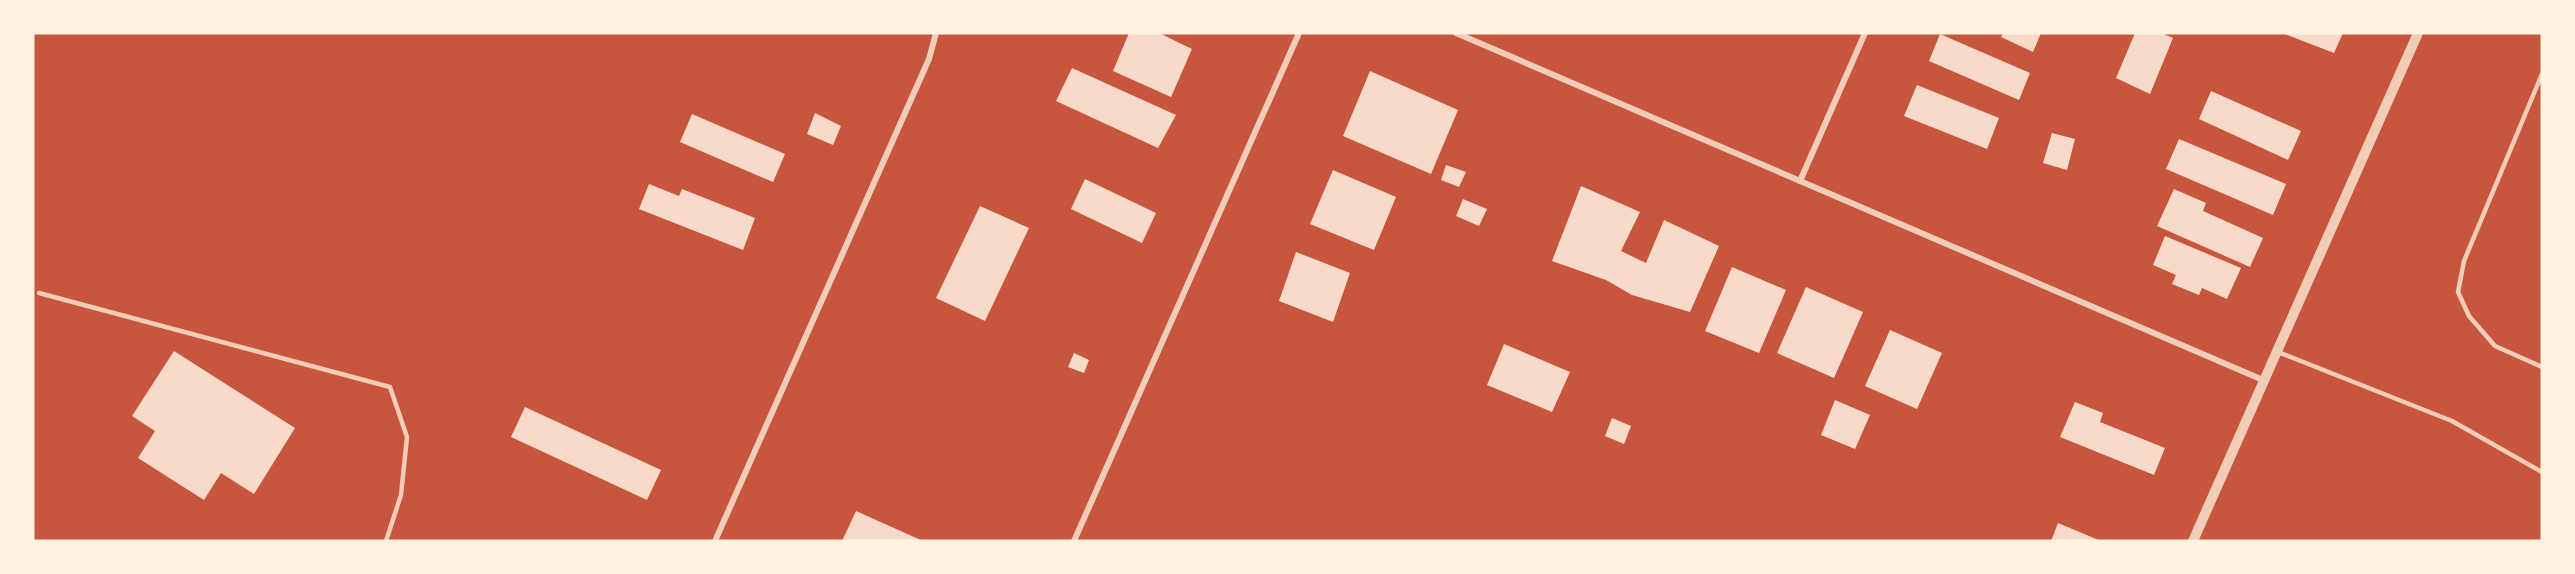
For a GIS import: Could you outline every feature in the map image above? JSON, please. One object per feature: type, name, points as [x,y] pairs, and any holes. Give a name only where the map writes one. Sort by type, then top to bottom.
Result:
[{"type":"street","points":[[715,541],[929,58],[936,33]]},
{"type":"street","points":[[1074,541],[1299,33]]},
{"type":"street","points":[[1456,33],[2263,380]]},
{"type":"street","points":[[1800,181],[1865,33]]},
{"type":"street","points":[[2193,541],[2418,33]]},
{"type":"lane","points":[[2542,74],[2464,261],[2458,292],[2469,316],[2495,346],[2542,367]]},
{"type":"lane","points":[[39,293],[390,387],[407,437],[401,495],[386,541]]},
{"type":"lane","points":[[2276,351],[2452,421],[2542,472]]},
{"type":"building","points":[[1129,33],[1159,33],[1192,49],[1171,97],[1113,71]]},
{"type":"building","points":[[2003,33],[2041,33],[2033,52],[2001,37]]},
{"type":"building","points":[[2135,33],[2161,33],[2173,38],[2150,94],[2116,78]]},
{"type":"building","points":[[2282,33],[2343,33],[2334,53]]},
{"type":"building","points":[[1940,34],[2030,73],[2019,100],[1929,61]]},
{"type":"building","points":[[1072,68],[1176,115],[1158,148],[1056,101]]},
{"type":"building","points":[[1370,71],[1458,110],[1431,174],[1343,136]]},
{"type":"building","points":[[1917,85],[1999,118],[1987,149],[1904,116]]},
{"type":"building","points":[[2211,91],[2301,131],[2288,160],[2199,119]]},
{"type":"building","points":[[815,113],[841,126],[833,145],[807,134]]},
{"type":"building","points":[[692,114],[785,154],[773,182],[680,142]]},
{"type":"building","points":[[2052,133],[2075,139],[2067,170],[2043,163]]},
{"type":"building","points":[[2179,139],[2286,184],[2273,215],[2166,169]]},
{"type":"building","points":[[1446,165],[1466,172],[1459,187],[1441,180]]},
{"type":"building","points":[[1333,170],[1396,197],[1374,250],[1310,224]]},
{"type":"building","points":[[1085,179],[1156,213],[1142,243],[1071,209]]},
{"type":"building","points":[[649,184],[679,196],[682,189],[755,218],[743,250],[639,209]]},
{"type":"building","points":[[1581,186],[1640,212],[1621,251],[1646,263],[1664,220],[1719,246],[1690,312],[1632,295],[1606,280],[1552,261]]},
{"type":"building","points":[[2174,189],[2206,203],[2203,211],[2263,238],[2250,267],[2157,226]]},
{"type":"building","points":[[1463,199],[1487,209],[1479,226],[1456,216]]},
{"type":"building","points":[[980,206],[1029,228],[985,321],[936,298]]},
{"type":"building","points":[[2165,236],[2241,268],[2227,299],[2202,288],[2199,295],[2172,284],[2176,275],[2153,265]]},
{"type":"building","points":[[1296,252],[1350,273],[1333,322],[1279,301]]},
{"type":"building","points":[[1732,267],[1786,290],[1759,353],[1705,331]]},
{"type":"building","points":[[1806,287],[1863,312],[1834,378],[1777,353]]},
{"type":"building","points":[[1890,330],[1942,353],[1917,409],[1865,386]]},
{"type":"building","points":[[1504,344],[1570,372],[1552,412],[1487,385]]},
{"type":"building","points":[[174,351],[295,428],[254,494],[221,473],[204,500],[138,458],[155,431],[132,416]]},
{"type":"building","points":[[1074,353],[1089,360],[1084,373],[1068,367]]},
{"type":"building","points":[[1835,400],[1870,415],[1855,449],[1821,435]]},
{"type":"building","points":[[2075,402],[2103,413],[2100,422],[2165,448],[2154,475],[2060,437]]},
{"type":"building","points":[[525,407],[661,470],[647,500],[511,437]]},
{"type":"building","points":[[1612,418],[1631,426],[1624,444],[1605,436]]},
{"type":"building","points":[[856,511],[923,541],[842,541]]},
{"type":"building","points":[[2058,523],[2101,541],[2051,541]]}]
